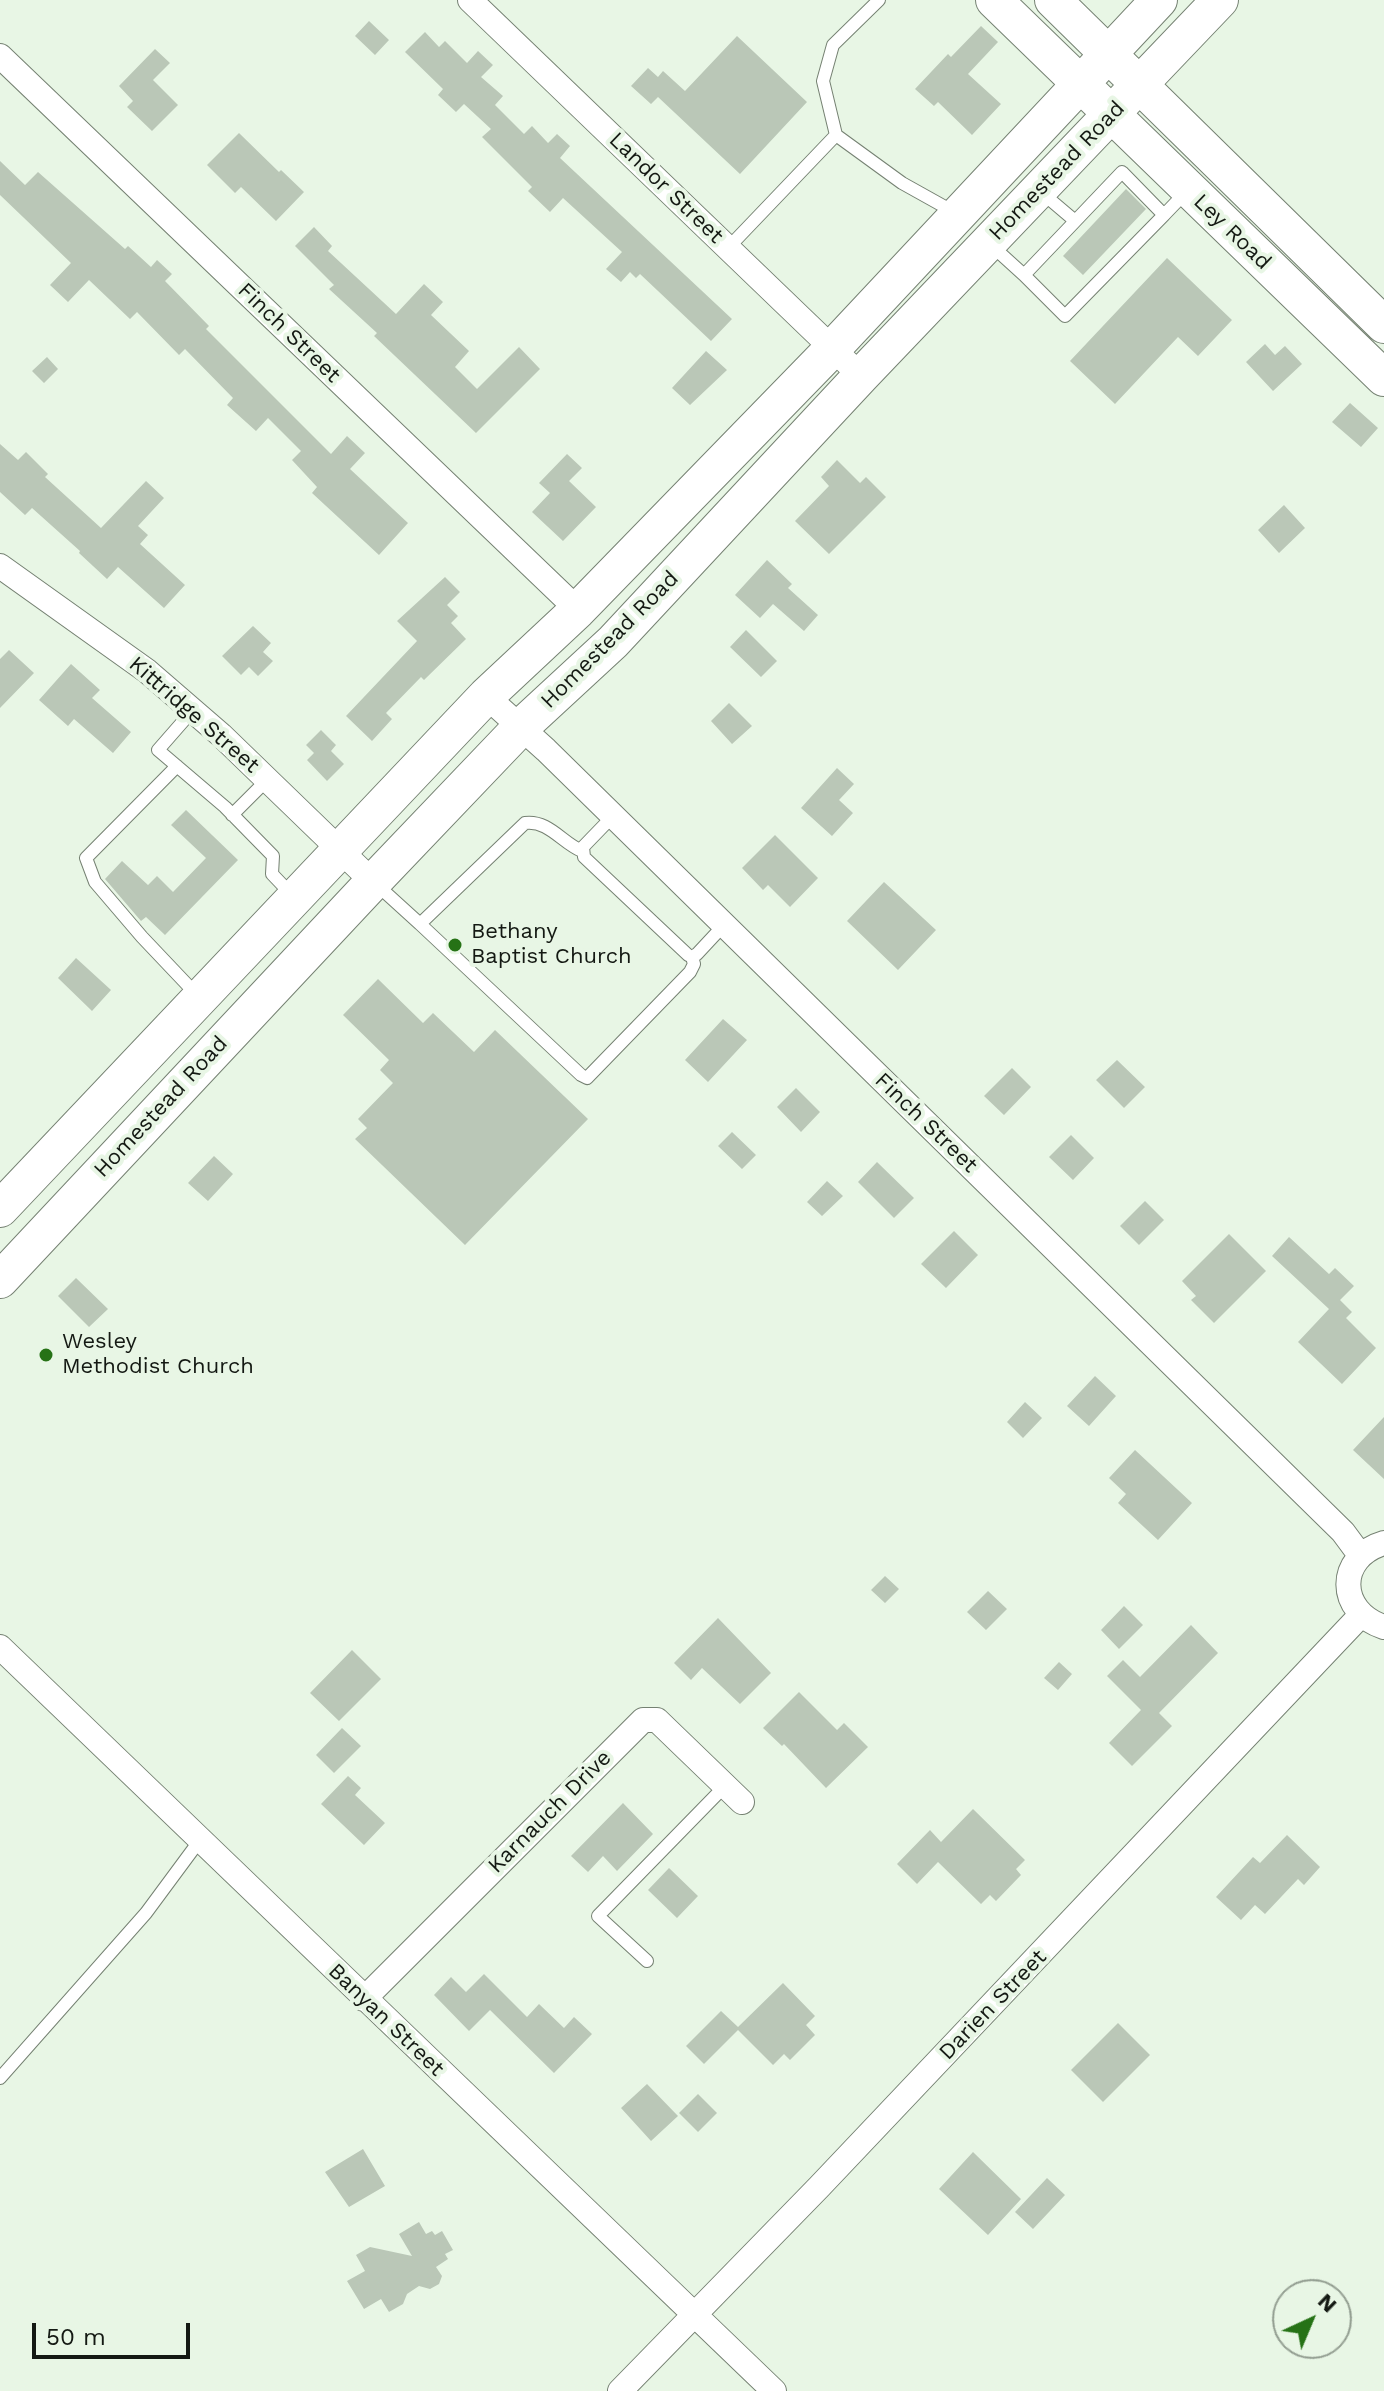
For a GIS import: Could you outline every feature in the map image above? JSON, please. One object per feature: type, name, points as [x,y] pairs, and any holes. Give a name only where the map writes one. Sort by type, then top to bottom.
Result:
[{"type":"main road","name":"Ley Road","points":[[994,0],[1111,114],[1176,202],[1384,378]]},
{"type":"main road","name":"Ley Road","points":[[1053,0],[1384,325]]},
{"type":"main road","name":"Homestead Road","points":[[9,1199],[486,696],[578,610],[833,348],[956,213],[1159,0]]},
{"type":"main road","name":"Homestead Road","points":[[0,1280],[373,882],[521,727],[613,642],[861,376],[1220,0]]},
{"type":"main road","points":[[202,995],[238,1025]]},
{"type":"main road","points":[[9,1199],[53,1224]]},
{"type":"street","name":"Landor Street","points":[[470,0],[861,376]]},
{"type":"street","name":"Finch Street","points":[[0,56],[578,610]]},
{"type":"street","name":"Kittridge Street","points":[[0,566],[147,671],[193,710],[373,882]]},
{"type":"street","name":"Finch Street","points":[[486,696],[613,816],[1343,1532],[1360,1555]]},
{"type":"street","points":[[1384,1543],[1360,1555],[1348,1579],[1353,1605],[1361,1615],[1384,1627]]},
{"type":"street","name":"Darien Street","points":[[620,2391],[1093,1901],[1361,1615]]},
{"type":"street","name":"Banyan Street","points":[[0,1647],[774,2391]]},
{"type":"street","name":"Karnauch Drive","points":[[364,1999],[643,1720],[657,1720],[733,1794]]},
{"type":"lane","points":[[879,0],[833,45],[823,81],[836,135],[902,183],[956,213]]},
{"type":"lane","points":[[728,248],[836,135]]},
{"type":"lane","points":[[988,243],[1065,316],[1176,202],[1122,172],[1024,275]]},
{"type":"lane","points":[[1039,189],[1074,220]]},
{"type":"lane","points":[[193,710],[158,750],[273,856],[272,874],[294,897]]},
{"type":"lane","points":[[177,766],[86,858],[95,882],[142,937],[202,995]]},
{"type":"lane","points":[[232,815],[267,780]]},
{"type":"lane","points":[[582,851],[613,816]]},
{"type":"lane","points":[[373,882],[587,1078],[690,972],[694,964],[692,957],[584,857],[582,851],[550,828],[531,822],[525,823],[420,924]]},
{"type":"lane","points":[[692,957],[724,925]]},
{"type":"lane","points":[[647,1961],[598,1916],[733,1794]]},
{"type":"lane","points":[[0,2078],[146,1913],[200,1840]]},
{"type":"building","points":[[369,21],[389,40],[375,55],[355,36]]},
{"type":"building","points":[[981,26],[998,42],[968,74],[1001,104],[972,135],[938,102],[934,106],[915,89],[948,54],[951,57]]},
{"type":"building","points":[[425,32],[439,47],[445,41],[467,63],[478,51],[493,65],[481,77],[503,96],[495,105],[524,134],[532,126],[548,143],[557,134],[570,146],[560,158],[732,319],[711,341],[640,274],[636,278],[630,272],[621,282],[606,269],[622,252],[563,198],[550,212],[528,191],[532,187],[482,137],[491,129],[464,104],[456,112],[438,95],[443,89],[405,52]]},
{"type":"building","points":[[737,36],[807,102],[740,174],[658,97],[651,104],[631,86],[648,68],[658,77],[663,71],[685,91]]},
{"type":"building","points":[[155,49],[170,63],[153,80],[178,105],[152,131],[127,107],[133,101],[119,86]]},
{"type":"building","points":[[239,133],[304,192],[276,221],[241,187],[235,193],[207,165]]},
{"type":"building","points":[[0,161],[25,185],[38,172],[125,249],[128,246],[151,267],[157,260],[172,274],[165,281],[209,326],[206,329],[331,454],[347,436],[365,453],[350,469],[408,523],[379,555],[312,493],[317,487],[292,460],[301,451],[268,418],[256,431],[227,405],[233,398],[185,349],[179,355],[137,312],[130,319],[89,280],[68,302],[50,285],[71,263],[0,195]]},
{"type":"building","points":[[1126,189],[1146,209],[1083,275],[1063,256]]},
{"type":"building","points":[[314,227],[332,246],[328,251],[396,314],[424,284],[443,302],[431,315],[469,351],[455,367],[477,389],[519,347],[540,369],[476,433],[374,336],[377,333],[329,289],[334,285],[295,246]]},
{"type":"building","points":[[1167,258],[1232,320],[1198,356],[1178,337],[1115,404],[1070,361]]},
{"type":"building","points":[[1265,344],[1275,355],[1285,346],[1302,364],[1273,391],[1246,362]]},
{"type":"building","points":[[706,351],[727,370],[690,405],[672,388]]},
{"type":"building","points":[[47,357],[58,369],[44,383],[32,371]]},
{"type":"building","points":[[1350,403],[1378,428],[1361,447],[1332,422]]},
{"type":"building","points":[[0,444],[18,460],[26,452],[48,474],[45,477],[101,528],[146,481],[164,498],[138,526],[148,535],[140,544],[185,585],[164,608],[118,567],[107,579],[32,508],[25,515],[0,492]]},
{"type":"building","points":[[567,454],[582,468],[569,481],[596,507],[563,541],[532,512],[550,493],[539,483]]},
{"type":"building","points":[[837,460],[860,483],[866,477],[886,497],[829,554],[795,521],[829,486],[821,477]]},
{"type":"building","points":[[1284,505],[1305,528],[1279,553],[1258,530]]},
{"type":"building","points":[[767,560],[792,584],[788,588],[818,615],[804,631],[773,604],[760,618],[735,595]]},
{"type":"building","points":[[445,577],[460,592],[447,605],[458,616],[451,623],[466,639],[424,680],[421,677],[386,713],[392,719],[372,741],[346,716],[417,641],[397,621]]},
{"type":"building","points":[[253,626],[271,643],[263,652],[273,661],[258,676],[249,667],[241,675],[222,656]]},
{"type":"building","points":[[746,630],[777,661],[761,677],[730,647]]},
{"type":"building","points":[[9,650],[34,673],[0,708],[0,659]]},
{"type":"building","points":[[71,664],[100,690],[92,698],[131,732],[113,753],[74,719],[68,726],[39,700]]},
{"type":"building","points":[[729,703],[752,726],[732,744],[711,721]]},
{"type":"building","points":[[321,730],[336,745],[331,751],[344,764],[327,781],[307,760],[314,753],[306,745]]},
{"type":"building","points":[[837,768],[854,784],[839,800],[853,813],[832,836],[801,808]]},
{"type":"building","points":[[186,810],[238,860],[165,935],[146,917],[141,921],[105,879],[122,861],[148,885],[157,876],[173,892],[206,858],[171,825]]},
{"type":"building","points":[[775,835],[818,878],[790,907],[768,885],[763,890],[742,868]]},
{"type":"building","points":[[884,882],[936,930],[898,970],[847,921]]},
{"type":"building","points":[[76,958],[111,990],[92,1011],[58,978]]},
{"type":"building","points":[[378,979],[423,1023],[433,1013],[474,1052],[495,1030],[588,1119],[465,1245],[355,1139],[367,1128],[358,1119],[393,1083],[380,1070],[389,1060],[343,1015]]},
{"type":"building","points":[[723,1019],[747,1040],[708,1082],[685,1060]]},
{"type":"building","points":[[1117,1060],[1145,1087],[1124,1108],[1096,1080]]},
{"type":"building","points":[[1012,1068],[1031,1087],[1004,1115],[984,1096]]},
{"type":"building","points":[[796,1088],[820,1112],[801,1132],[777,1107]]},
{"type":"building","points":[[732,1132],[756,1155],[742,1169],[718,1146]]},
{"type":"building","points":[[1071,1135],[1094,1158],[1073,1180],[1049,1157]]},
{"type":"building","points":[[214,1156],[233,1174],[208,1201],[188,1183]]},
{"type":"building","points":[[877,1162],[914,1198],[894,1218],[858,1182]]},
{"type":"building","points":[[827,1181],[843,1196],[822,1216],[807,1202]]},
{"type":"building","points":[[1145,1201],[1164,1220],[1139,1245],[1120,1226]]},
{"type":"building","points":[[954,1231],[978,1255],[946,1288],[921,1264]]},
{"type":"building","points":[[1229,1234],[1266,1271],[1214,1323],[1191,1300],[1196,1296],[1182,1281]]},
{"type":"building","points":[[1289,1237],[1329,1274],[1335,1268],[1354,1286],[1340,1300],[1352,1312],[1346,1318],[1376,1348],[1342,1384],[1298,1342],[1329,1309],[1272,1256]]},
{"type":"building","points":[[76,1278],[108,1309],[89,1327],[58,1296]]},
{"type":"building","points":[[1095,1376],[1116,1396],[1089,1426],[1067,1406]]},
{"type":"building","points":[[1025,1402],[1042,1418],[1023,1438],[1007,1422]]},
{"type":"building","points":[[1384,1417],[1384,1479],[1353,1450]]},
{"type":"building","points":[[1135,1450],[1192,1503],[1158,1540],[1118,1503],[1126,1494],[1109,1478]]},
{"type":"building","points":[[885,1576],[899,1589],[885,1603],[871,1590]]},
{"type":"building","points":[[988,1591],[1007,1609],[986,1630],[967,1612]]},
{"type":"building","points":[[1124,1606],[1143,1625],[1119,1649],[1101,1630]]},
{"type":"building","points":[[718,1618],[771,1673],[740,1704],[702,1668],[691,1680],[674,1663]]},
{"type":"building","points":[[1191,1625],[1218,1653],[1159,1713],[1172,1726],[1132,1766],[1109,1743],[1141,1710],[1107,1676],[1123,1660],[1140,1677]]},
{"type":"building","points":[[352,1650],[381,1679],[339,1721],[310,1693]]},
{"type":"building","points":[[1059,1662],[1072,1674],[1058,1690],[1044,1678]]},
{"type":"building","points":[[799,1692],[837,1730],[844,1723],[868,1747],[826,1788],[784,1744],[782,1746],[763,1728]]},
{"type":"building","points":[[342,1728],[361,1746],[334,1773],[316,1755]]},
{"type":"building","points":[[348,1776],[361,1788],[355,1795],[385,1823],[364,1845],[321,1804]]},
{"type":"building","points":[[623,1803],[653,1834],[617,1871],[603,1856],[588,1872],[571,1856]]},
{"type":"building","points":[[973,1809],[1025,1860],[1016,1869],[1021,1875],[996,1901],[990,1895],[981,1904],[938,1862],[917,1884],[897,1864],[930,1830],[941,1842]]},
{"type":"building","points":[[1287,1835],[1320,1867],[1304,1885],[1298,1879],[1265,1914],[1255,1905],[1241,1920],[1216,1897],[1253,1857],[1260,1863]]},
{"type":"building","points":[[669,1868],[698,1896],[677,1918],[648,1890]]},
{"type":"building","points":[[484,1974],[527,2017],[539,2004],[564,2028],[574,2017],[592,2034],[554,2073],[490,2010],[469,2031],[434,1995],[451,1977],[466,1992]]},
{"type":"building","points":[[783,1983],[815,2016],[806,2025],[815,2035],[790,2060],[784,2054],[773,2065],[738,2030],[704,2064],[686,2046],[721,2011],[738,2027]]},
{"type":"building","points":[[1118,2023],[1150,2055],[1103,2102],[1071,2070]]},
{"type":"building","points":[[647,2084],[678,2116],[651,2141],[621,2108]]},
{"type":"building","points":[[698,2094],[717,2113],[698,2132],[679,2113]]},
{"type":"building","points":[[363,2149],[385,2186],[349,2207],[325,2172]]},
{"type":"building","points":[[973,2152],[1021,2199],[988,2235],[939,2189]]},
{"type":"building","points":[[1047,2178],[1065,2195],[1033,2229],[1015,2212]]},
{"type":"building","points":[[419,2222],[426,2234],[432,2231],[435,2235],[442,2231],[453,2250],[445,2254],[448,2259],[436,2267],[442,2276],[439,2284],[430,2289],[419,2286],[407,2294],[403,2304],[389,2312],[381,2299],[364,2309],[347,2281],[365,2271],[356,2255],[370,2247],[412,2256],[399,2234]]},
{"type":"place","name":"Bethany Baptist Church","points":[[455,945]]},
{"type":"place","name":"Wesley Methodist Church","points":[[46,1355]]}]
